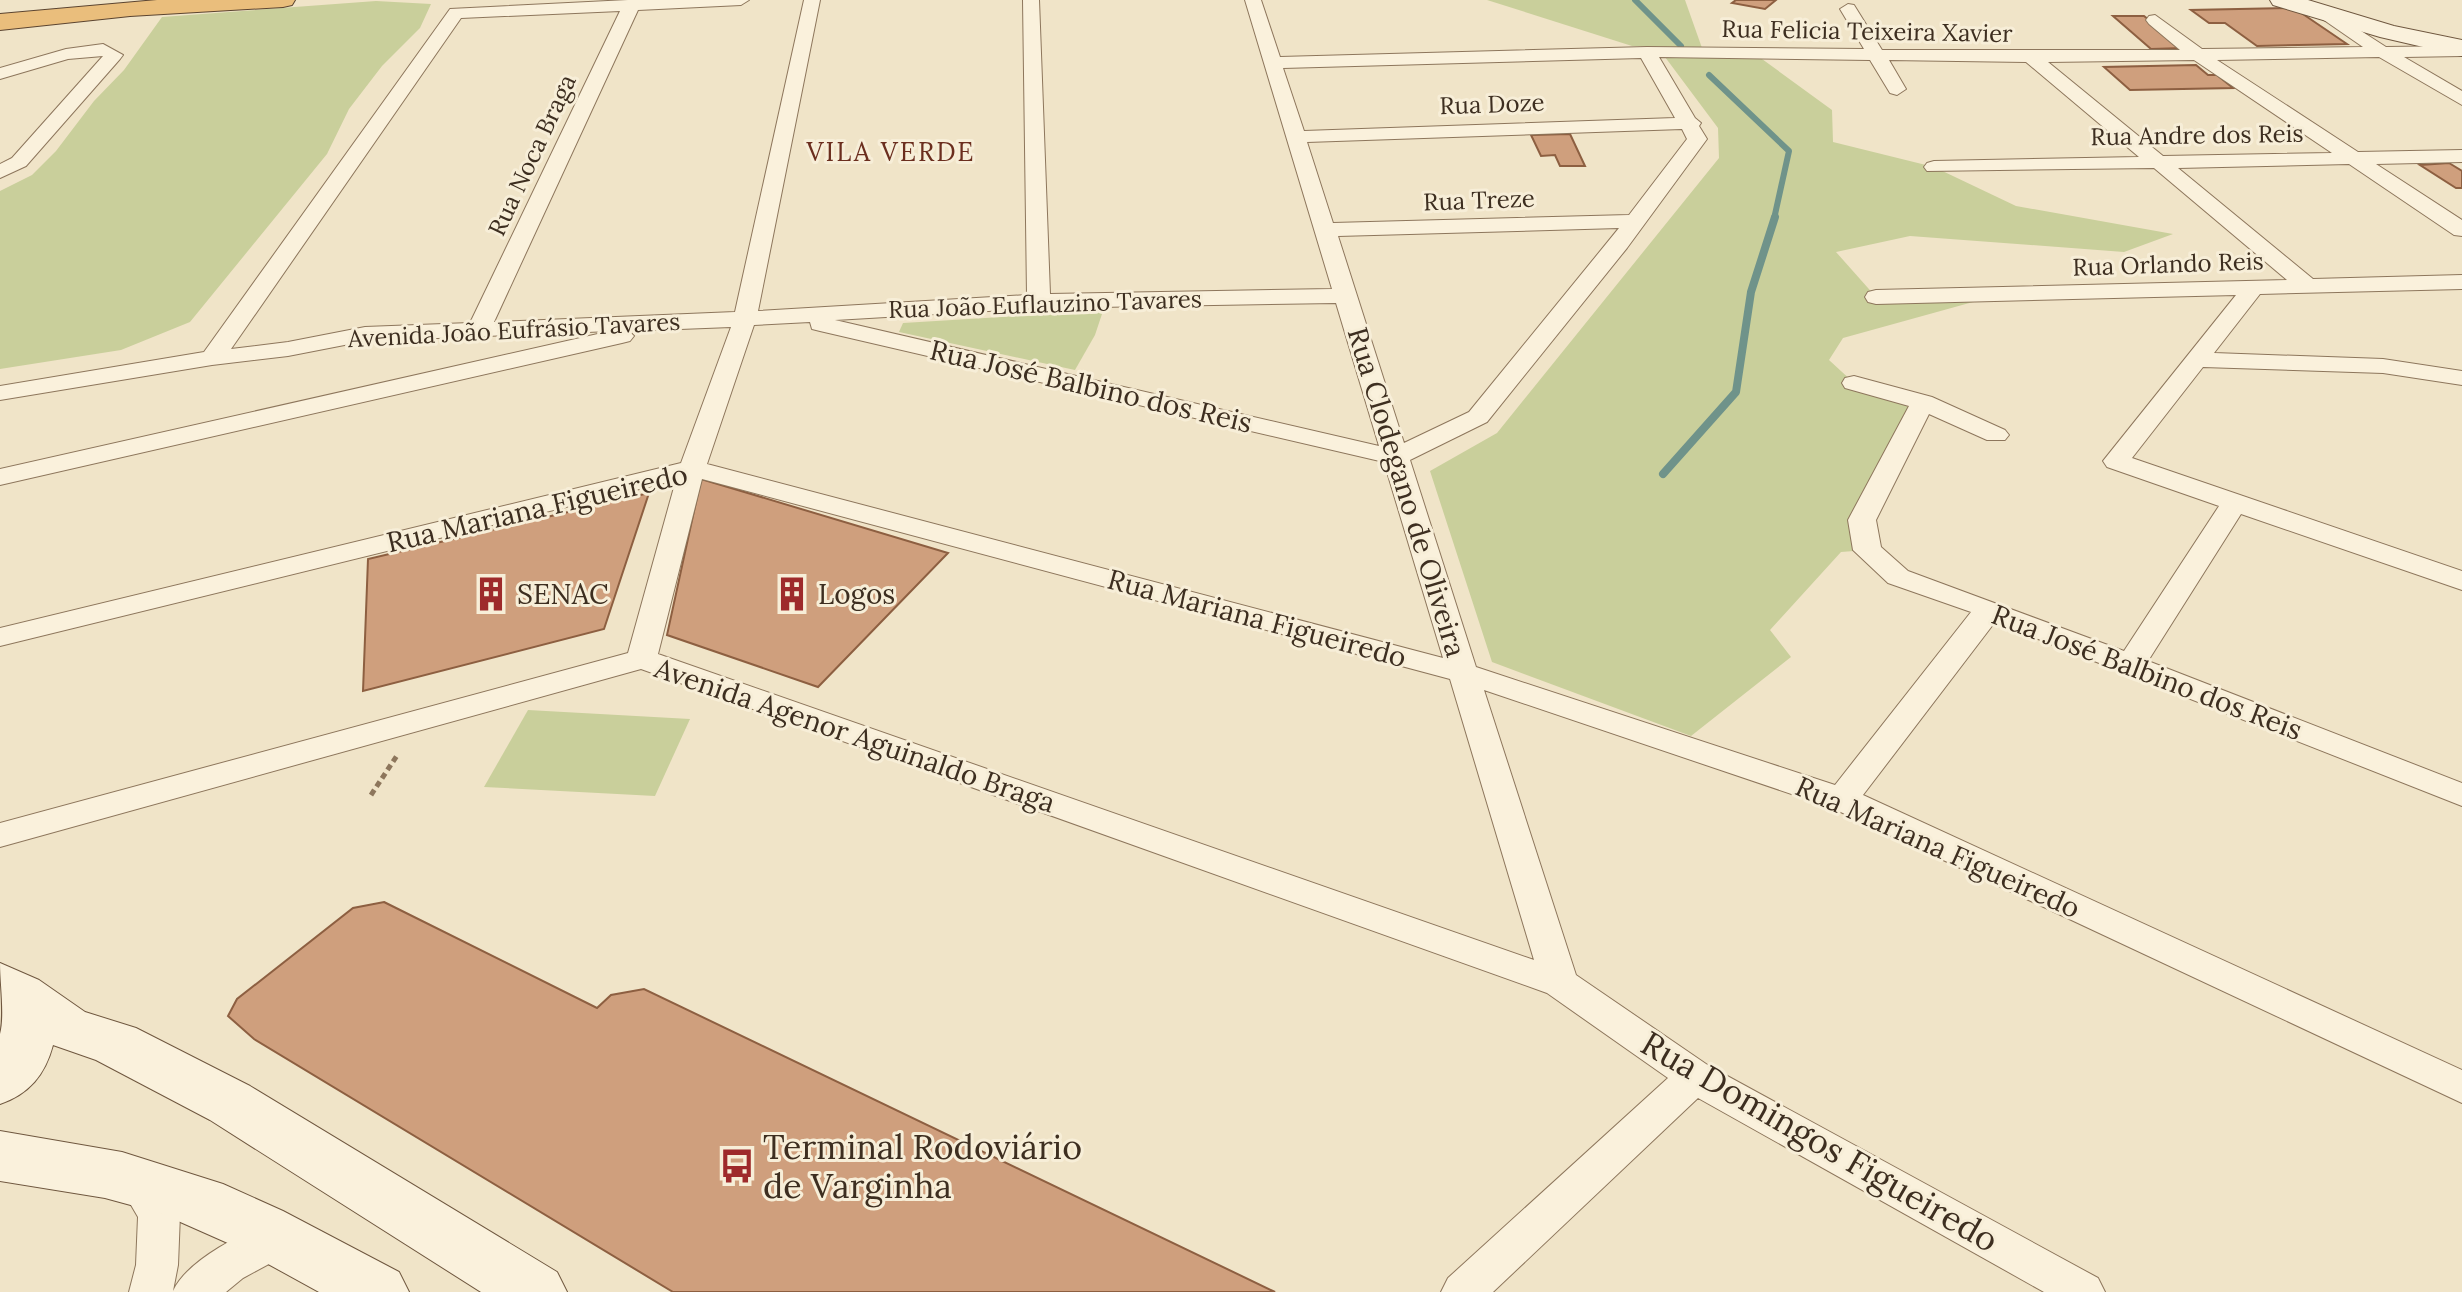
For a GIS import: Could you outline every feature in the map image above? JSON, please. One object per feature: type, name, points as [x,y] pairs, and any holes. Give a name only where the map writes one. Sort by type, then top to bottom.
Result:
[{"type":"highway","points":[[4,22],[130,9],[283,0]]},
{"type":"main road","points":[[2283,0],[2389,32],[2462,49]]},
{"type":"main road","points":[[0,1081],[21,1058],[31,1023],[10,990]]},
{"type":"main road","points":[[10,990],[66,1028],[116,1044],[230,1103],[535,1292]]},
{"type":"main road","points":[[0,1156],[138,1181],[213,1207],[377,1292]]},
{"type":"street","points":[[212,358],[456,13],[741,0]]},
{"type":"street","points":[[642,659],[692,468],[745,319],[812,0]]},
{"type":"street","points":[[1031,0],[1039,301]]},
{"type":"street","name":"Rua Clodegano de Oliveira","points":[[1253,0],[1560,983]]},
{"type":"street","name":"Rua Noca Braga","points":[[479,329],[632,4]]},
{"type":"street","points":[[1848,9],[1897,89]]},
{"type":"street","points":[[2327,14],[2382,52],[2462,99]]},
{"type":"street","points":[[2155,20],[2198,55],[2462,230]]},
{"type":"street","points":[[0,74],[66,54],[103,49],[114,55],[19,162],[0,172]]},
{"type":"street","name":"Rua Felicia Teixeira Xavier","points":[[1272,63],[1647,52],[2031,57],[2462,49]]},
{"type":"street","points":[[1395,457],[1478,417],[1697,139],[1691,123],[1647,52]]},
{"type":"street","points":[[2031,57],[2308,286]]},
{"type":"street","name":"Rua Doze","points":[[1296,137],[1691,123]]},
{"type":"street","name":"Rua Andre dos Reis","points":[[1934,167],[2462,156]]},
{"type":"street","name":"Rua Treze","points":[[1325,230],[1635,221]]},
{"type":"street","name":"Rua Orlando Reis","points":[[1876,297],[2462,282]]},
{"type":"street","points":[[2254,287],[2116,461],[2462,581]]},
{"type":"street","name":"Rua João Euflauzino Tavares","points":[[745,319],[1039,301],[1345,296]]},
{"type":"street","name":"Rua José Balbino dos Reis","points":[[786,316],[1395,457]]},
{"type":"street","name":"Avenida João Eufrásio Tavares","points":[[0,393],[212,358],[288,349],[365,334],[745,319]]},
{"type":"street","points":[[0,477],[697,320]]},
{"type":"street","points":[[2195,360],[2383,366],[2462,378]]},
{"type":"street","points":[[1854,383],[1923,402],[1996,435]]},
{"type":"street","name":"Rua José Balbino dos Reis","points":[[1923,402],[1862,520],[1867,550],[1898,577],[1989,609],[2462,795]]},
{"type":"street","name":"Rua Mariana Figueiredo","points":[[0,637],[692,468],[1464,673],[1842,799],[2462,1087]]},
{"type":"street","points":[[2130,665],[2235,502]]},
{"type":"street","points":[[1842,799],[1989,609]]},
{"type":"street","name":"Avenida Agenor Aguinaldo Braga","points":[[0,835],[642,659],[1560,983]]},
{"type":"street","name":"Rua Domingos Figueiredo","points":[[1560,983],[1695,1077],[2083,1292]]},
{"type":"street","points":[[1463,1292],[1695,1077]]},
{"type":"street","points":[[138,1181],[159,1214],[157,1265],[151,1292]]},
{"type":"street","points":[[194,1292],[228,1265],[278,1238]]},
{"type":"green space","points":[[1487,0],[1685,0],[1702,48],[1632,46]]},
{"type":"green space","points":[[376,1],[431,4],[420,28],[382,66],[349,109],[327,154],[190,322],[121,350],[0,369],[0,191],[32,175],[56,151],[94,101],[124,70],[162,17]]},
{"type":"green space","points":[[1665,57],[1762,59],[1832,110],[1833,142],[1934,167],[2016,206],[2173,234],[2124,252],[1910,236],[1836,252],[1876,297],[1973,302],[1843,338],[1829,360],[1854,383],[1923,402],[1862,519],[1867,550],[1841,552],[1770,630],[1791,657],[1691,736],[1492,662],[1430,471],[1497,433],[1719,158],[1718,128]]},
{"type":"green space","points":[[1103,311],[1095,335],[1075,370],[899,332],[903,323]]},
{"type":"green space","points":[[528,710],[690,719],[655,796],[484,787]]},
{"type":"building","points":[[1736,0],[1776,0],[1765,9],[1732,3]]},
{"type":"building","points":[[2294,8],[2347,44],[2257,46],[2225,23],[2209,23],[2191,10]]},
{"type":"building","points":[[2113,16],[2144,16],[2184,48],[2151,49]]},
{"type":"building","points":[[2196,65],[2208,75],[2217,75],[2233,88],[2130,90],[2104,67]]},
{"type":"building","points":[[1570,134],[1585,166],[1560,166],[1555,155],[1541,156],[1531,135]]},
{"type":"building","points":[[2449,163],[2462,171],[2462,188],[2456,188],[2420,165]]},
{"type":"building","name":"Logos","points":[[701,479],[948,553],[818,687],[667,635]]},
{"type":"building","name":"SENAC","points":[[649,493],[604,629],[363,691],[368,559]]},
{"type":"building","name":"Terminal Rodoviário de Varginha","points":[[384,902],[597,1008],[611,995],[644,989],[1275,1292],[673,1292],[254,1039],[228,1016],[237,999],[353,908]]},
{"type":"waterway","points":[[1635,0],[1681,46]]},
{"type":"waterway","points":[[1709,75],[1789,151],[1774,219]]},
{"type":"waterway","points":[[1663,474],[1736,392],[1751,292],[1775,217]]},
{"type":"place","name":"SENAC","points":[[491,594]]},
{"type":"place","name":"Logos","points":[[792,594]]},
{"type":"place","name":"Terminal Rodoviário de Varginha","points":[[737,1166]]},
{"type":"district","name":"VILA VERDE","points":[[891,151]]}]
